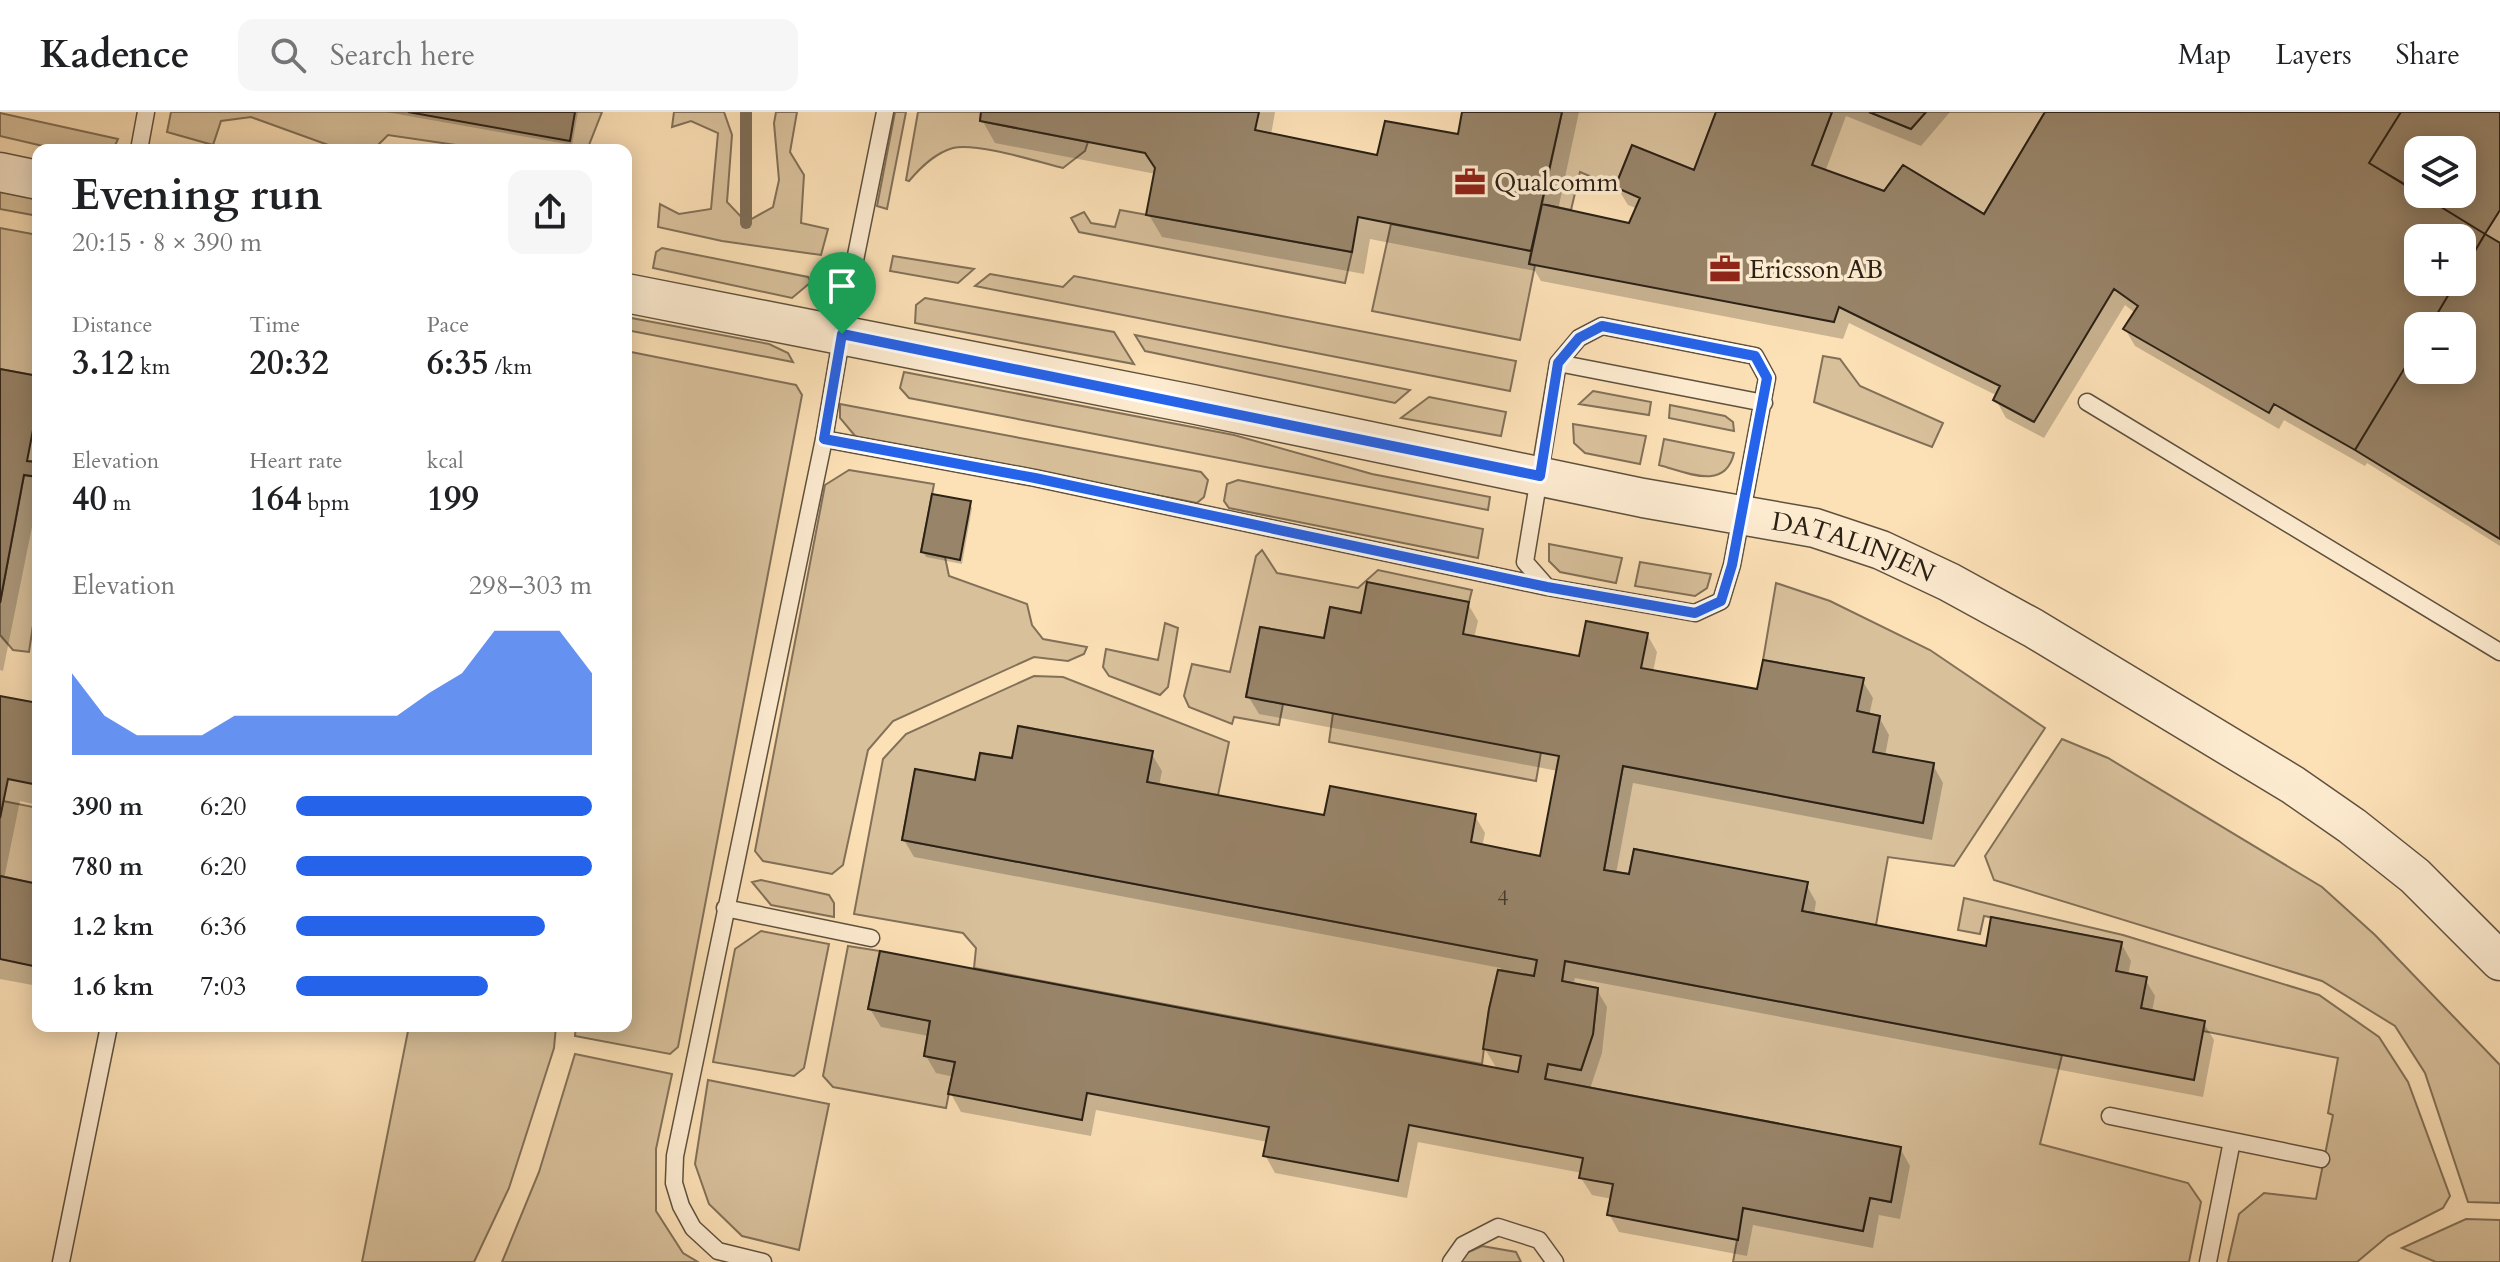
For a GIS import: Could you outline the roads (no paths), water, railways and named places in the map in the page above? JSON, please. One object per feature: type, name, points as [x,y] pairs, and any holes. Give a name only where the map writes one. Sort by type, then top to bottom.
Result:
[{"type":"street","points":[[0,172],[32,179]]},
{"type":"street","name":"DATALINJEN","points":[[632,294],[842,334],[1643,498],[1815,528],[1881,550],[1949,582],[2033,628],[2293,785],[2352,826],[2415,876],[2500,961]]},
{"type":"lane","points":[[140,144],[146,112]]},
{"type":"lane","points":[[763,1262],[718,1251],[693,1228],[681,1206],[674,1183],[675,1156],[824,439],[885,112]]},
{"type":"lane","points":[[824,439],[1050,481],[1547,587],[1695,613],[1721,601],[1732,565],[1767,378],[1755,356],[1602,326],[1579,338],[1558,363],[1525,562],[1547,587]]},
{"type":"lane","points":[[1558,363],[1764,403]]},
{"type":"lane","points":[[2087,402],[2500,652]]},
{"type":"lane","points":[[725,908],[871,938]]},
{"type":"lane","points":[[61,1262],[108,1032]]},
{"type":"lane","points":[[2110,1116],[2321,1159]]},
{"type":"lane","points":[[2208,1262],[2232,1141]]},
{"type":"lane","points":[[1451,1262],[1463,1245],[1498,1227],[1539,1240],[1555,1262]]},
{"type":"waterway","points":[[746,112],[746,223]]},
{"type":"place","name":"Qualcomm","points":[[1470,182]]},
{"type":"place","name":"Ericsson AB","points":[[1725,269]]}]
